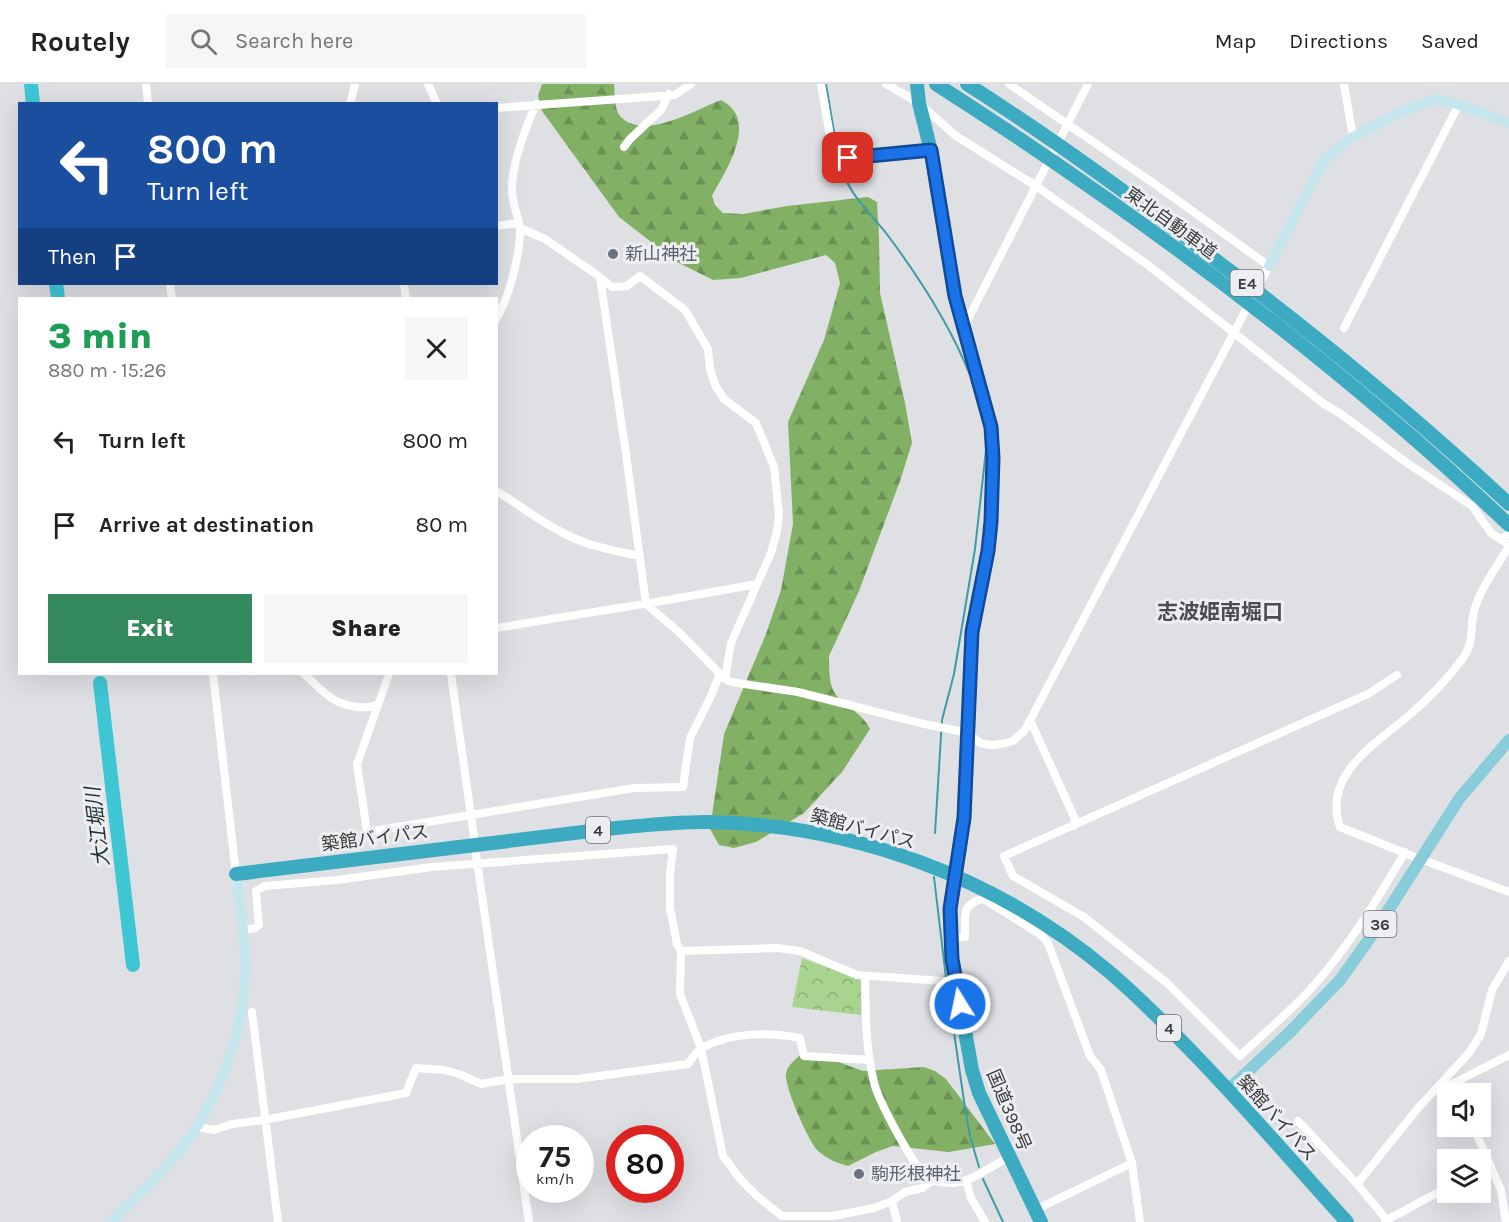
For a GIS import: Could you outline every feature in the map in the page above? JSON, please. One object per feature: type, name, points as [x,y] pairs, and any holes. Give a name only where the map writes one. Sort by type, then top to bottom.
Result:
[{"type":"highway","name":"東北自動車道","points":[[936,84],[1135,218],[1257,309],[1464,482],[1509,529]]},
{"type":"highway","name":"東北自動車道","points":[[972,86],[1144,206],[1265,297],[1369,381],[1509,504]]},
{"type":"highway","points":[[920,92],[986,116]]},
{"type":"highway","name":"国道398号","points":[[920,92],[955,296],[991,427],[993,458],[988,551],[972,632],[964,818],[950,909],[952,982],[979,1093],[1038,1216]]},
{"type":"highway","name":"築館バイパス","points":[[236,874],[616,828],[707,822],[789,829],[848,840],[904,856],[983,889],[1041,921],[1106,969],[1159,1018],[1228,1090],[1347,1222]]},
{"type":"main road","name":"36","points":[[1228,1090],[1289,1034],[1340,980],[1377,928],[1459,799],[1509,740]]},
{"type":"street","points":[[146,84],[148,102]]},
{"type":"street","points":[[350,102],[355,84]]},
{"type":"street","points":[[428,84],[436,102]]},
{"type":"street","points":[[498,108],[675,95],[691,84]]},
{"type":"street","points":[[820,84],[834,159],[931,150]]},
{"type":"street","points":[[886,84],[920,92],[956,135],[1037,182],[1234,331],[1324,404],[1472,506],[1491,533],[1509,545],[1473,613],[1472,638],[1466,653],[1454,670],[1408,717],[1365,751],[1352,765],[1340,789],[1336,815],[1340,827],[1415,856]]},
{"type":"street","points":[[1010,84],[1267,269]]},
{"type":"street","points":[[964,325],[1088,84]]},
{"type":"street","points":[[1344,84],[1353,137]]},
{"type":"street","points":[[624,147],[661,110],[669,94]]},
{"type":"street","points":[[600,277],[646,604],[731,682],[798,692],[968,733],[980,743],[1002,744],[1013,741],[1025,730],[1324,160],[1353,137],[1398,113],[1434,99],[1459,104],[1509,123]]},
{"type":"street","points":[[498,316],[510,289],[519,226],[513,206],[512,185],[523,135],[536,104]]},
{"type":"street","points":[[1344,328],[1459,104]]},
{"type":"street","points":[[388,675],[357,765],[367,832],[634,788],[683,787],[690,738],[722,676],[731,643],[771,553],[777,531],[779,514],[774,466],[756,423],[724,399],[715,385],[710,369],[708,349],[685,310],[640,276],[627,286],[612,287],[545,239],[519,226],[498,226]]},
{"type":"street","points":[[498,492],[555,529],[575,539],[602,549],[640,556]]},
{"type":"street","points":[[1501,540],[1509,529]]},
{"type":"street","points":[[498,628],[757,584]]},
{"type":"street","points":[[110,1222],[172,1160],[197,1127],[218,1086],[233,1049],[244,987],[245,965],[243,930],[213,675]]},
{"type":"street","points":[[305,675],[334,700],[360,708],[377,705]]},
{"type":"street","points":[[451,675],[474,837]]},
{"type":"street","points":[[1396,675],[1368,694],[1004,856],[1013,876],[1084,917],[1161,978],[1198,1012],[1240,1056],[1320,978],[1353,935],[1405,852]]},
{"type":"street","points":[[1030,720],[1075,819],[1073,826]]},
{"type":"street","points":[[243,930],[259,925],[256,894],[261,887],[432,867],[673,849],[670,908],[677,944],[681,951],[680,994],[701,1048],[723,1156],[741,1180],[782,1216],[833,1216],[874,1208],[892,1202],[905,1192],[922,1188],[933,1180]]},
{"type":"street","points":[[476,854],[529,1222]]},
{"type":"street","points":[[1426,861],[1509,892]]},
{"type":"street","points":[[950,938],[965,937],[964,917],[967,907],[974,901],[984,899],[1041,935],[1048,943],[1090,1056],[1101,1070],[1132,1163],[1140,1222]]},
{"type":"street","points":[[681,951],[777,948],[800,951],[857,975],[952,982]]},
{"type":"street","points":[[1442,1083],[1469,1053],[1481,1034],[1492,990],[1509,961]]},
{"type":"street","points":[[865,976],[870,1060],[874,1083],[894,1125],[920,1170],[933,1180],[951,1183],[966,1180],[1009,1157]]},
{"type":"street","points":[[252,1012],[278,1222]]},
{"type":"street","points":[[197,1127],[214,1130],[232,1124],[406,1093],[416,1068],[444,1070],[481,1084],[509,1079],[577,1079],[688,1064],[701,1048],[719,1041],[751,1034],[787,1035],[800,1038],[804,1056],[870,1060]]},
{"type":"street","points":[[1454,1083],[1509,1055]]},
{"type":"street","points":[[1357,1184],[1418,1108],[1437,1089]]},
{"type":"street","points":[[1298,1121],[1357,1184],[1385,1221],[1437,1194]]},
{"type":"street","points":[[1038,1216],[1132,1163]]},
{"type":"street","points":[[1491,1166],[1501,1190],[1506,1222]]},
{"type":"street","points":[[966,1180],[971,1198],[985,1222]]},
{"type":"street","points":[[892,1202],[897,1222]]},
{"type":"green space","points":[[542,84],[614,84],[616,105],[620,116],[630,123],[642,126],[670,121],[721,100],[732,109],[738,120],[739,132],[731,159],[712,196],[715,205],[723,213],[743,214],[787,206],[868,197],[877,202],[880,293],[912,443],[859,591],[829,656],[833,690],[841,700],[862,717],[870,729],[842,772],[804,813],[756,842],[734,848],[719,845],[710,829],[724,734],[766,634],[781,590],[793,524],[788,422],[824,340],[840,283],[835,263],[826,255],[741,278],[713,280],[677,262],[619,217],[542,111],[538,96]]},
{"type":"green space","points":[[802,958],[861,980],[861,1015],[792,1007]]},
{"type":"green space","points":[[804,1052],[863,1071],[924,1067],[935,1071],[946,1079],[995,1144],[949,1152],[893,1146],[848,1166],[832,1160],[821,1154],[814,1146],[798,1114],[786,1080],[788,1068]]},
{"type":"waterway","name":"大江堀川","points":[[31,84],[33,102]]},
{"type":"waterway","points":[[826,84],[838,156]]},
{"type":"waterway","points":[[840,161],[847,183],[901,253],[934,303],[970,375]]},
{"type":"waterway","name":"大江堀川","points":[[56,285],[58,297]]},
{"type":"waterway","points":[[935,833],[942,720],[954,674],[975,549],[986,450]]},
{"type":"waterway","name":"大江堀川","points":[[100,683],[133,965]]},
{"type":"waterway","points":[[934,877],[946,978]]},
{"type":"waterway","points":[[947,984],[965,1108],[979,1167]]},
{"type":"waterway","points":[[983,1179],[1003,1222]]},
{"type":"place","name":"新山神社","points":[[613,254]]},
{"type":"place","name":"駒形根神社","points":[[859,1174]]},
{"type":"district","name":"志波姫南堀口","points":[[1220,612]]},
{"type":"route","points":[[848,158],[931,150],[955,296],[977,369],[991,427],[993,458],[991,522],[988,551],[972,632],[964,818],[950,909],[952,959],[960,1004]]}]
